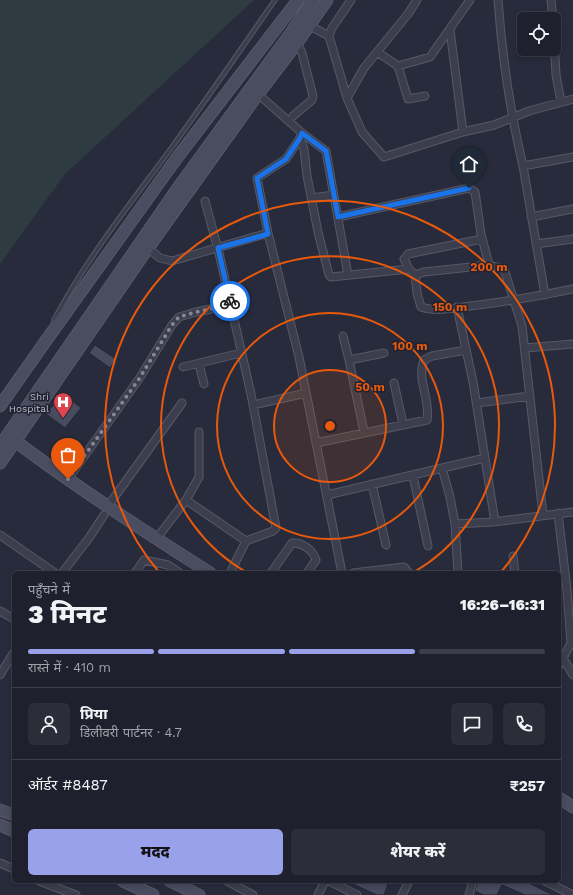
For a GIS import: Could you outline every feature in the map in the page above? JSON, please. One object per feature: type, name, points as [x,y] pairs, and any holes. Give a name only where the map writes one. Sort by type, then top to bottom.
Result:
[{"type":"main road","points":[[0,406],[45,342],[107,246],[172,156],[298,0]]},
{"type":"main road","points":[[255,91],[313,0]]},
{"type":"main road","points":[[0,463],[11,438],[144,245],[180,185],[255,91],[297,43],[327,0]]},
{"type":"main road","points":[[288,14],[310,26]]},
{"type":"main road","points":[[0,446],[11,438]]},
{"type":"main road","points":[[11,438],[68,479],[106,510],[157,538],[207,571]]},
{"type":"main road","points":[[561,799],[573,807]]},
{"type":"main road","points":[[0,810],[12,814]]},
{"type":"main road","points":[[0,825],[12,830]]},
{"type":"main road","points":[[126,883],[153,895]]},
{"type":"main road","points":[[174,883],[199,895]]},
{"type":"street","points":[[351,0],[328,36],[347,98],[362,132],[384,157],[463,132],[494,125],[529,111],[573,99]]},
{"type":"street","points":[[347,98],[364,68],[408,14],[417,0]]},
{"type":"street","points":[[398,66],[430,57],[470,0]]},
{"type":"street","points":[[498,0],[512,118],[523,166],[545,294]]},
{"type":"street","points":[[551,0],[552,12]]},
{"type":"street","points":[[310,26],[328,36]]},
{"type":"street","points":[[450,30],[463,132]]},
{"type":"street","points":[[292,116],[312,100],[313,96],[302,53],[297,43]]},
{"type":"street","points":[[378,52],[398,66],[408,99],[425,96]]},
{"type":"street","points":[[555,56],[556,75],[561,102]]},
{"type":"street","points":[[255,91],[301,135],[326,151],[348,275]]},
{"type":"street","points":[[301,135],[311,198],[328,275],[332,277],[409,269]]},
{"type":"street","points":[[301,135],[286,159],[257,178],[268,234],[299,357],[342,571]]},
{"type":"street","points":[[523,166],[573,158]]},
{"type":"street","points":[[338,217],[469,188],[475,192],[482,239],[489,265]]},
{"type":"street","points":[[311,198],[334,195]]},
{"type":"street","points":[[206,201],[253,405],[276,528],[273,531],[246,540],[231,571]]},
{"type":"street","points":[[531,217],[573,208]]},
{"type":"street","points":[[144,245],[160,258],[172,261],[268,234]]},
{"type":"street","points":[[482,239],[408,254],[404,259],[409,269],[415,275],[417,293],[421,307],[429,310],[457,307],[514,300],[573,289]]},
{"type":"street","points":[[536,244],[573,239]]},
{"type":"street","points":[[415,275],[424,272],[489,265],[504,269],[522,326],[543,515]]},
{"type":"street","points":[[68,479],[139,379],[172,325],[179,317],[231,305]]},
{"type":"street","points":[[457,307],[477,403],[495,522]]},
{"type":"street","points":[[343,336],[364,432]]},
{"type":"street","points":[[525,348],[573,344]]},
{"type":"street","points":[[316,443],[426,420],[428,414],[427,403],[421,366],[424,360],[432,356],[466,350]]},
{"type":"street","points":[[183,367],[241,353]]},
{"type":"street","points":[[349,360],[384,353]]},
{"type":"street","points":[[199,364],[204,384]]},
{"type":"street","points":[[394,383],[403,424]]},
{"type":"street","points":[[253,405],[306,393]]},
{"type":"street","points":[[477,403],[530,396]]},
{"type":"street","points":[[64,571],[89,538],[106,510],[182,403]]},
{"type":"street","points":[[157,538],[186,500],[199,477],[199,432]]},
{"type":"street","points":[[327,495],[485,458]]},
{"type":"street","points":[[442,468],[450,497],[455,524],[458,571]]},
{"type":"street","points":[[413,476],[428,546]]},
{"type":"street","points":[[372,484],[386,545]]},
{"type":"street","points":[[186,500],[246,540]]},
{"type":"street","points":[[455,524],[495,522],[573,512]]},
{"type":"street","points":[[558,513],[570,592],[570,643],[561,662]]},
{"type":"street","points":[[0,535],[52,571]]},
{"type":"street","points":[[272,571],[292,543],[297,543],[310,549],[314,554],[316,560],[308,571]]},
{"type":"street","points":[[513,556],[515,571]]},
{"type":"street","points":[[136,571],[144,560],[168,565],[177,571]]},
{"type":"street","points":[[370,571],[404,567],[407,571]]},
{"type":"street","points":[[0,611],[12,619]]},
{"type":"street","points":[[0,674],[12,655]]},
{"type":"street","points":[[563,658],[573,675]]},
{"type":"street","points":[[0,863],[12,869]]},
{"type":"street","points":[[45,883],[76,895]]},
{"type":"street","points":[[231,883],[253,895]]},
{"type":"street","points":[[318,895],[324,883]]},
{"type":"street","points":[[333,883],[357,895]]},
{"type":"street","points":[[402,895],[407,883]]},
{"type":"street","points":[[470,895],[473,883]]},
{"type":"street","points":[[549,883],[573,895]]},
{"type":"lane","points":[[172,156],[275,0]]},
{"type":"shaded area","points":[[0,0],[254,0],[65,174],[0,264]]},
{"type":"building","points":[[95,345],[116,359],[110,368],[89,353]]},
{"type":"building","points":[[63,393],[81,408],[65,428],[46,414]]},
{"type":"building","points":[[350,883],[388,883],[384,895],[377,895]]},
{"type":"building","points":[[477,883],[529,883],[553,895],[525,895],[502,885],[497,895],[484,895],[475,891]]},
{"type":"way so far","points":[[68,479],[139,379],[172,325],[179,317],[231,305],[230,301]]},
{"type":"place","name":"Shri Hospital","points":[[63,419]]},
{"type":"route","points":[[230,301],[218,248],[268,234],[257,178],[286,159],[302,133],[326,151],[338,217],[469,188]]}]
